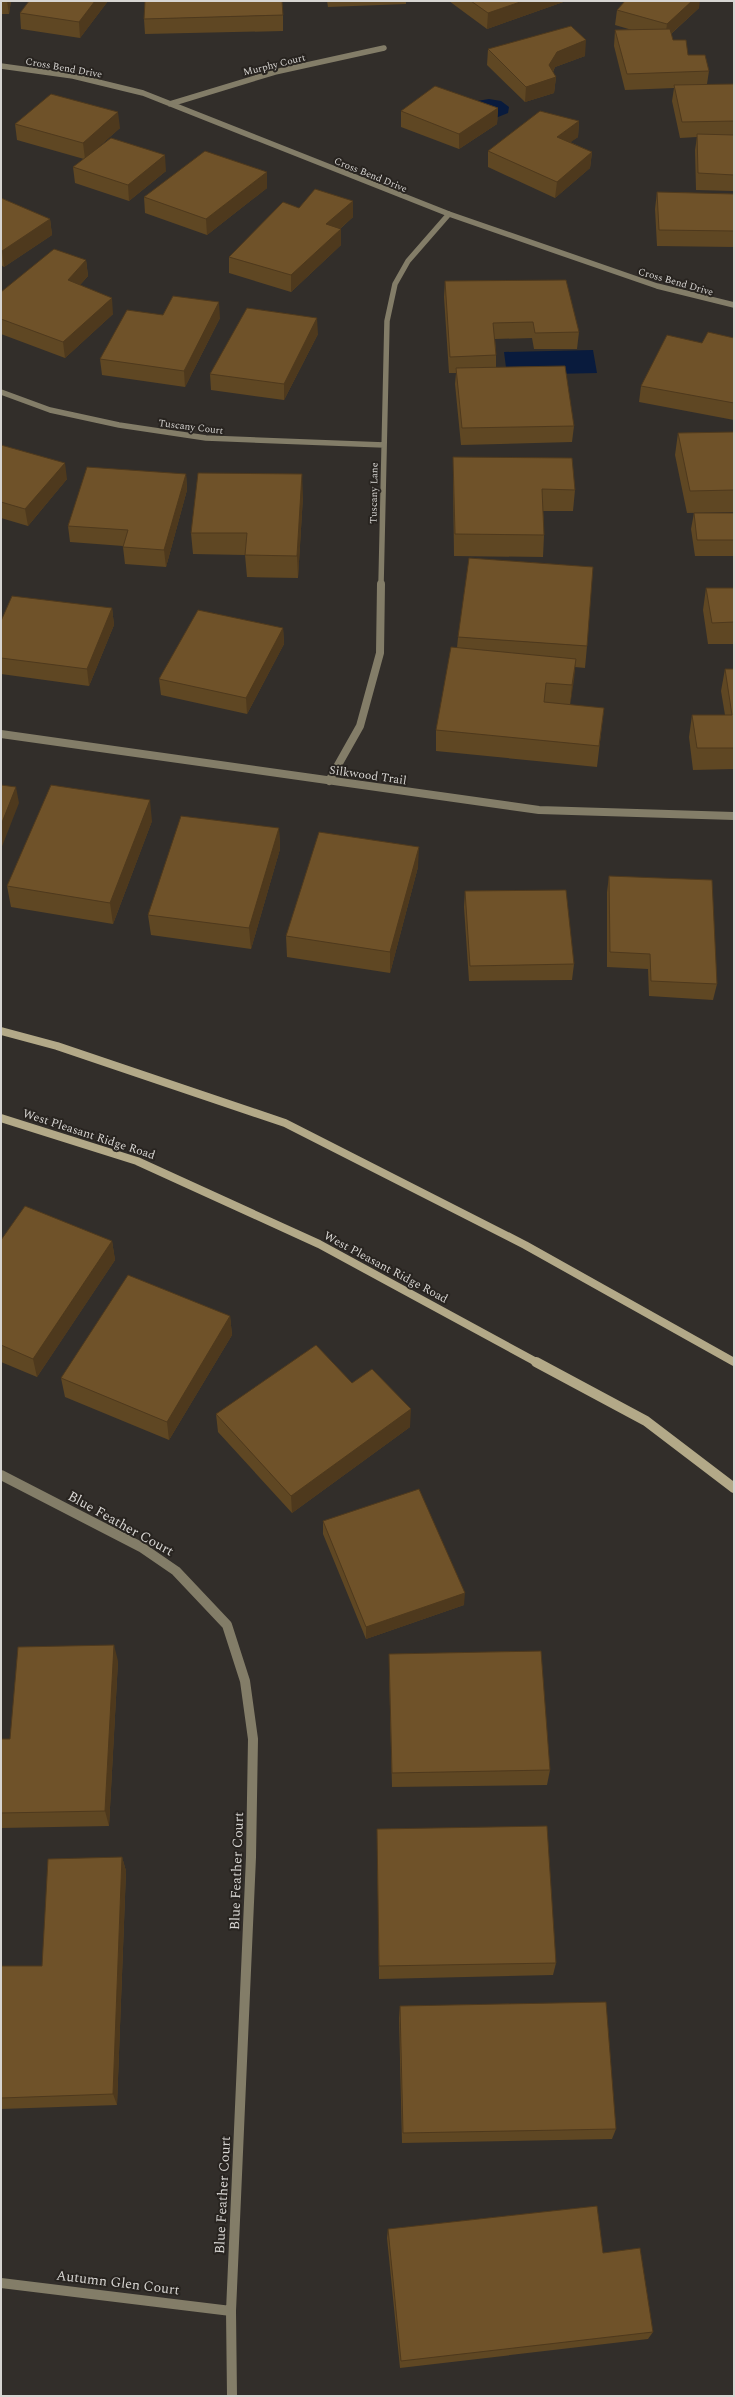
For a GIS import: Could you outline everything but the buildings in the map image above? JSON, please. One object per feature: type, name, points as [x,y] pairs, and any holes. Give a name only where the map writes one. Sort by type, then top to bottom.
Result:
[{"type":"main road","points":[[1,1031],[57,1046],[285,1123],[525,1245],[734,1362]]},
{"type":"main road","name":"West Pleasant Ridge Road","points":[[1,1118],[137,1161],[320,1244],[646,1421],[734,1488]]},
{"type":"street","name":"Murphy Court","points":[[170,104],[275,72],[384,48]]},
{"type":"street","name":"Cross Bend Drive","points":[[1,66],[48,71],[91,79],[143,93],[449,214],[657,286],[734,304]]},
{"type":"street","name":"Tuscany Lane","points":[[329,781],[360,726],[380,653],[387,321],[395,284],[408,261],[449,214]]},
{"type":"street","name":"Tuscany Court","points":[[1,392],[50,410],[120,425],[206,438],[384,445]]},
{"type":"street","name":"Silkwood Trail","points":[[1,734],[539,810],[734,816]]},
{"type":"street","name":"Blue Feather Court","points":[[1,1474],[141,1547],[176,1571],[227,1625],[245,1681],[253,1739],[251,1856],[231,2311],[232,2396]]},
{"type":"street","name":"Autumn Glen Court","points":[[1,2283],[231,2311]]},
{"type":"water","points":[[489,99],[501,101],[509,107],[508,113],[493,119],[477,101]]},
{"type":"water","points":[[593,350],[597,373],[507,375],[504,352]]}]
